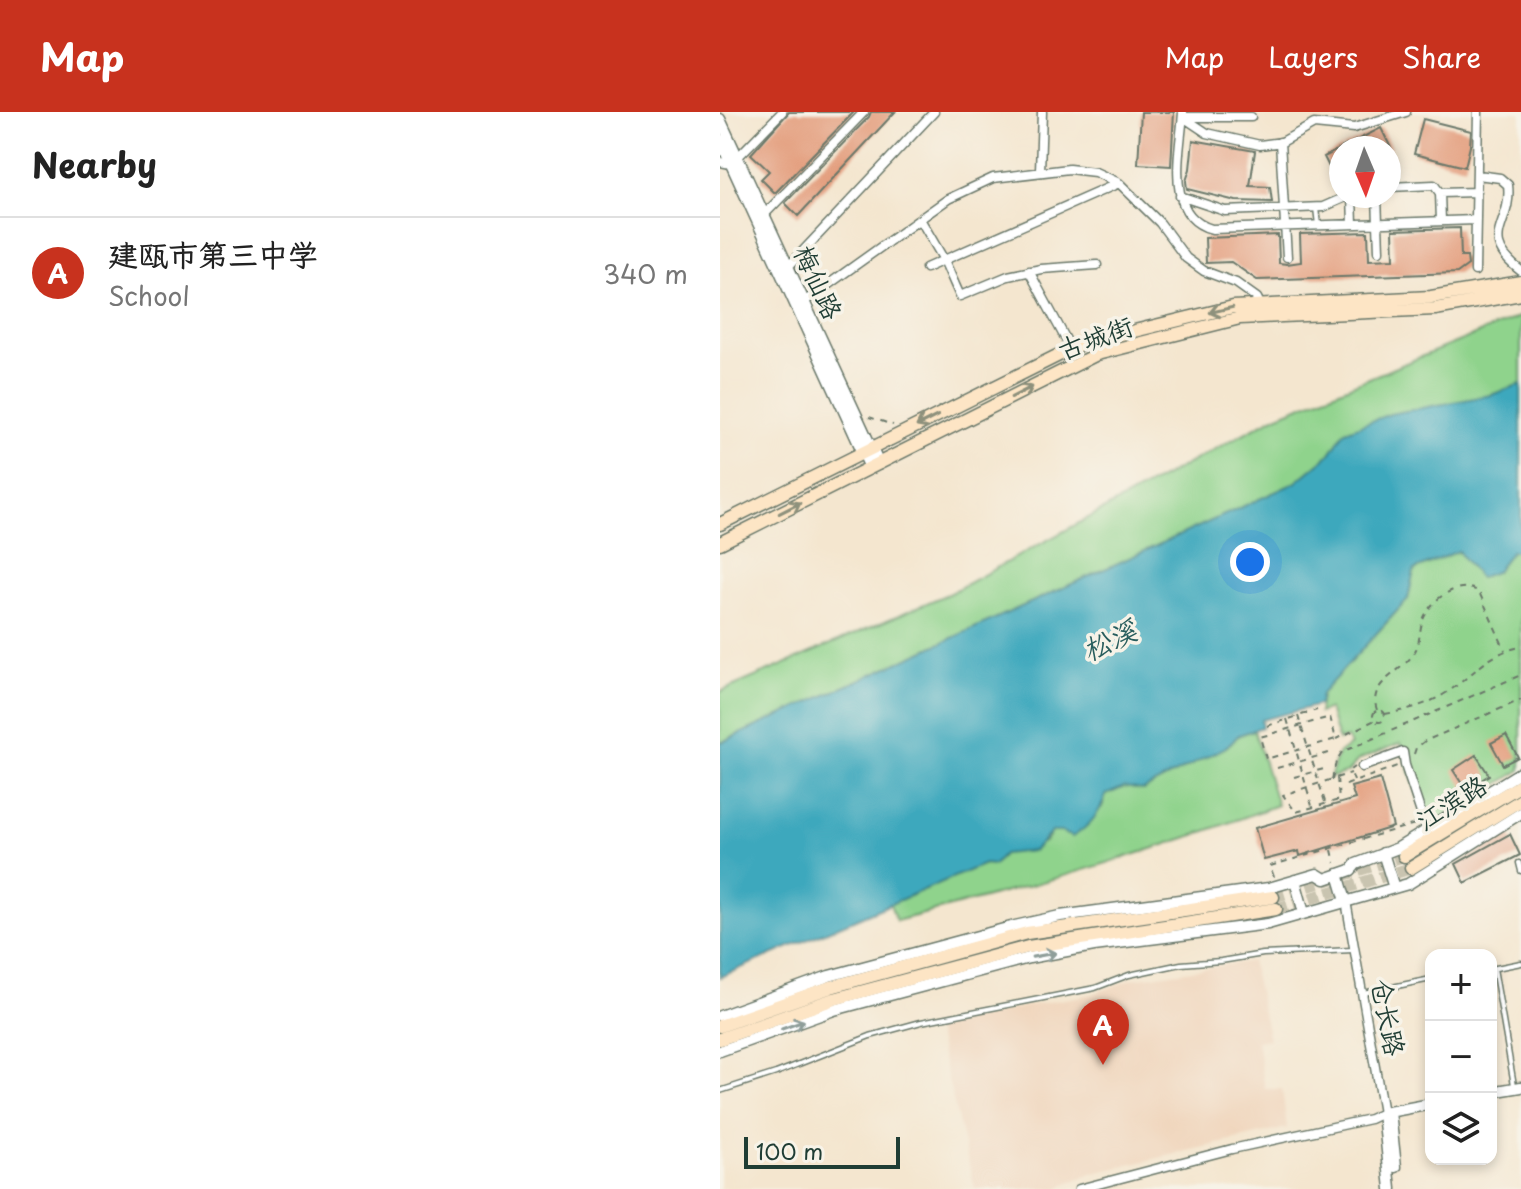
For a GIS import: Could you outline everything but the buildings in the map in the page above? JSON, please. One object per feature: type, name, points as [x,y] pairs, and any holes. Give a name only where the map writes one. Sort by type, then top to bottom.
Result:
[{"type":"main road","name":"古城街","points":[[720,524],[1081,344],[1233,307],[1431,297],[1521,282]]},
{"type":"main road","name":"古城街","points":[[720,543],[1097,354],[1240,318],[1435,309],[1521,294]]},
{"type":"main road","name":"江滨路","points":[[1521,785],[1407,862],[1521,800]]},
{"type":"main road","points":[[720,1026],[831,987],[1027,933],[1275,897]]},
{"type":"main road","points":[[720,1039],[834,999],[1028,947],[1275,897]]},
{"type":"street","points":[[729,161],[782,112]]},
{"type":"street","points":[[761,218],[864,112]]},
{"type":"street","points":[[785,271],[934,112]]},
{"type":"street","points":[[1040,171],[1042,112]]},
{"type":"street","points":[[1183,114],[1207,133],[1260,145],[1280,142],[1314,124],[1354,128],[1406,112]]},
{"type":"street","points":[[1183,114],[1251,117]]},
{"type":"street","points":[[1183,114],[1179,178],[1181,204],[1199,226],[1225,229],[1476,220]]},
{"type":"street","points":[[1475,271],[1477,114]]},
{"type":"street","name":"梅仙路","points":[[720,119],[729,161]]},
{"type":"street","name":"梅仙路","points":[[720,140],[761,218],[874,466]]},
{"type":"street","points":[[1280,142],[1287,257]]},
{"type":"street","points":[[800,304],[948,199],[993,178],[1069,169],[1095,172],[1119,183],[1160,223],[1186,258],[1204,271],[1236,283],[1257,298],[1261,306]]},
{"type":"street","points":[[1478,175],[1500,178],[1508,185],[1509,204],[1498,228],[1499,243],[1501,252],[1521,271]]},
{"type":"street","points":[[926,268],[1119,183]]},
{"type":"street","points":[[1401,186],[1434,185],[1440,193],[1441,221]]},
{"type":"street","points":[[1440,193],[1477,192]]},
{"type":"street","points":[[1180,196],[1225,211],[1316,208],[1329,203]]},
{"type":"street","points":[[1351,208],[1353,224]]},
{"type":"street","points":[[1377,208],[1379,251]]},
{"type":"street","points":[[1225,211],[1225,229]]},
{"type":"street","points":[[920,219],[960,296],[1008,276],[1029,271],[1097,265]]},
{"type":"street","points":[[1029,271],[1071,349]]},
{"type":"street","points":[[1362,767],[1403,752],[1427,831]]},
{"type":"street","points":[[720,1016],[829,976],[1060,916],[1275,897],[1295,880],[1317,874],[1325,879],[1351,870],[1356,864],[1427,831],[1521,772]]},
{"type":"street","points":[[720,1051],[834,1010],[1029,958],[1094,946],[1268,924],[1408,884],[1521,813]]},
{"type":"street","points":[[1383,853],[1394,888]]},
{"type":"street","points":[[1338,874],[1346,901]]},
{"type":"street","points":[[1295,880],[1304,913]]},
{"type":"street","name":"仓长路","points":[[1346,901],[1353,950],[1387,1113],[1398,1189]]},
{"type":"street","points":[[1497,1091],[1518,1087]]},
{"type":"street","points":[[1079,1189],[1232,1149],[1425,1105]]},
{"type":"street","name":"仓长路","points":[[1387,1113],[1391,1189]]},
{"type":"lane","points":[[1316,208],[1318,226]]},
{"type":"lane","points":[[1519,863],[1521,871]]},
{"type":"lane","points":[[720,1091],[870,1036],[936,1019],[1095,988],[1129,975],[1181,964],[1263,954],[1353,950]]},
{"type":"lane","points":[[1497,967],[1521,963]]},
{"type":"lane","points":[[1362,994],[1425,980]]},
{"type":"lane","points":[[1497,987],[1518,1087]]},
{"type":"path","points":[[1377,710],[1373,696],[1375,690],[1414,654],[1422,621],[1428,611],[1449,592],[1466,587],[1479,592],[1505,650]]},
{"type":"path","points":[[1385,714],[1421,705],[1446,693],[1483,662],[1505,650],[1521,647]]},
{"type":"path","points":[[1332,780],[1342,752],[1521,675]]},
{"type":"path","points":[[1413,758],[1416,748],[1425,741],[1521,700]]},
{"type":"path","points":[[1267,726],[1317,710]]},
{"type":"path","points":[[1375,720],[1373,713],[1377,710],[1383,710],[1385,714]]},
{"type":"path","points":[[1336,739],[1330,717],[1260,737],[1266,759],[1336,739],[1375,720],[1382,721],[1385,714]]},
{"type":"path","points":[[1298,716],[1325,804]]},
{"type":"path","points":[[1287,719],[1313,807]]},
{"type":"path","points":[[1277,768],[1329,753]]},
{"type":"path","points":[[1346,785],[1398,766]]},
{"type":"path","points":[[1294,777],[1324,769]]},
{"type":"path","points":[[1337,778],[1339,800],[1296,812],[1283,795],[1351,773]]},
{"type":"path","points":[[1275,897],[1270,866],[1416,824],[1415,819]]},
{"type":"path","points":[[1331,848],[1338,874]]},
{"type":"shaded area","points":[[1251,961],[1269,1039],[1257,1041],[1265,1089],[1282,1089],[1287,1128],[1094,1173],[1055,1189],[975,1189],[936,1030],[1026,1006],[1092,994],[1133,979]]},
{"type":"green space","points":[[1521,316],[1521,384],[1491,395],[1345,431],[1329,455],[1295,483],[720,743],[720,692],[950,593],[1276,416]]},
{"type":"green space","points":[[1458,551],[1495,572],[1511,551],[1521,551],[1521,770],[1439,820],[1423,813],[1401,743],[1358,760],[1348,772],[1330,778],[1338,754],[1350,745],[1347,738],[1338,740],[1329,709],[1319,713],[1321,694],[1408,599],[1414,570]]},
{"type":"green space","points":[[1254,730],[1277,805],[1088,869],[896,921],[890,904],[984,864],[994,865],[1003,854],[1045,842],[1052,832],[1061,832],[1102,807],[1106,795],[1124,787],[1143,790],[1226,747],[1239,735]]},
{"type":"water","name":"松溪","points":[[1521,384],[1521,551],[1511,551],[1495,572],[1479,578],[1458,551],[1414,570],[1408,599],[1321,694],[1319,705],[1261,720],[1262,727],[1239,735],[1226,747],[1143,790],[1124,787],[1106,795],[1093,819],[1072,837],[1052,832],[1033,851],[1003,854],[994,865],[984,864],[720,977],[720,743],[1295,483],[1329,455],[1345,431],[1390,414],[1491,395]]},
{"type":"tunnel","points":[[1273,897],[1404,856]]},
{"type":"tunnel","points":[[1276,909],[1411,868]]},
{"type":"place","name":"建瓯市第三中学","points":[[1103,1065]]}]
